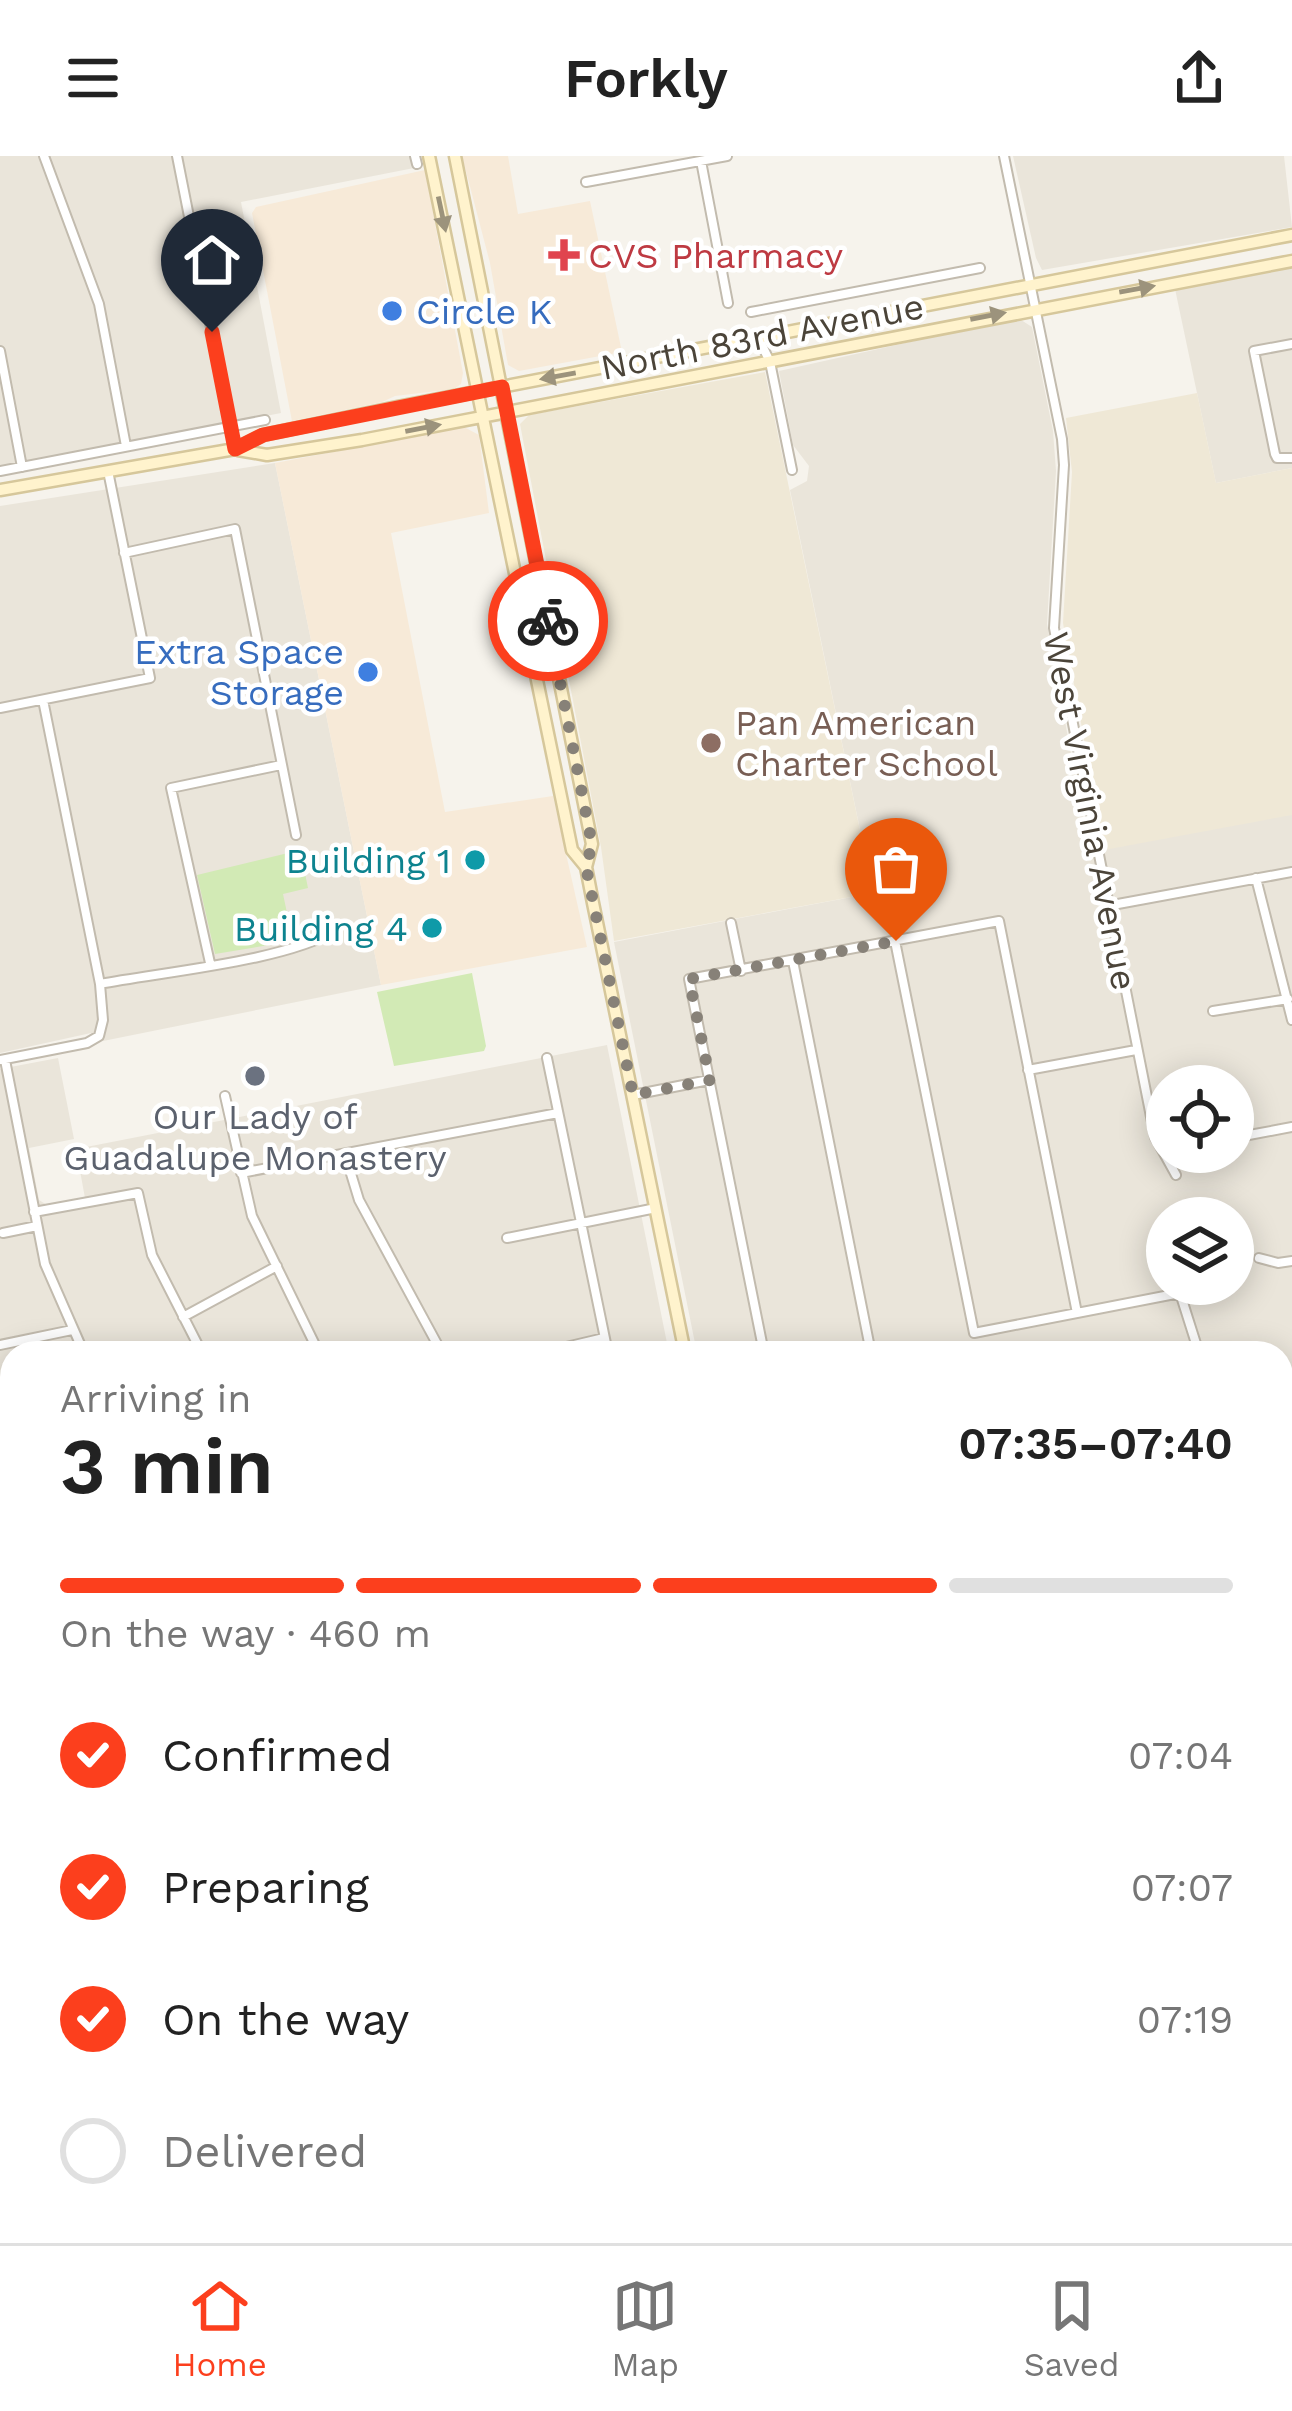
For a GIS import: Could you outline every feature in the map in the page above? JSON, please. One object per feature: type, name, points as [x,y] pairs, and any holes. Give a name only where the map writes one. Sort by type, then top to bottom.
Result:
[{"type":"main road","points":[[429,156],[572,850],[586,867]]},
{"type":"main road","points":[[455,156],[592,844],[586,867],[683,1341]]},
{"type":"main road","name":"North 83rd Avenue","points":[[0,490],[235,449],[263,435],[478,391],[1292,235]]},
{"type":"main road","name":"North 83rd Avenue","points":[[235,449],[266,455],[1292,261]]},
{"type":"main road","points":[[531,653],[554,649]]},
{"type":"street","points":[[44,156],[99,304],[126,446]]},
{"type":"street","points":[[177,156],[235,449]]},
{"type":"street","points":[[586,182],[727,156]]},
{"type":"street","name":"West Virginia Avenue","points":[[1004,156],[1064,465],[1054,628],[1146,1086]]},
{"type":"street","points":[[700,161],[728,303]]},
{"type":"street","points":[[751,312],[980,268]]},
{"type":"street","points":[[759,339],[770,362],[792,470]]},
{"type":"street","points":[[1292,344],[1254,351],[1277,458],[1292,458]]},
{"type":"street","points":[[0,351],[22,466]]},
{"type":"street","points":[[0,471],[265,419]]},
{"type":"street","points":[[0,708],[150,679],[108,469]]},
{"type":"street","points":[[124,553],[236,529],[296,835]]},
{"type":"street","points":[[43,700],[100,984],[103,1020],[99,1036],[87,1042],[2,1060],[50,1280],[78,1341]]},
{"type":"street","points":[[210,963],[171,788],[281,765]]},
{"type":"street","points":[[1107,906],[1292,872]]},
{"type":"street","points":[[1256,878],[1292,1020]]},
{"type":"street","points":[[762,1341],[689,979],[999,921],[1077,1313]]},
{"type":"street","points":[[731,923],[741,971]]},
{"type":"street","points":[[100,984],[318,941],[335,930]]},
{"type":"street","points":[[896,941],[974,1333],[1180,1293],[1195,1341]]},
{"type":"street","points":[[793,961],[869,1341]]},
{"type":"street","points":[[1213,1011],[1288,999]]},
{"type":"street","points":[[1028,1070],[1136,1050]]},
{"type":"street","points":[[547,1058],[605,1341]]},
{"type":"street","points":[[633,1095],[710,1080]]},
{"type":"street","points":[[225,1096],[252,1216],[313,1341]]},
{"type":"street","points":[[241,1174],[558,1113]]},
{"type":"street","points":[[1254,1134],[1292,1127]]},
{"type":"street","points":[[345,1154],[359,1200],[435,1341]]},
{"type":"street","points":[[34,1212],[138,1192],[152,1255],[196,1341]]},
{"type":"street","points":[[507,1238],[656,1208]]},
{"type":"street","points":[[3,1233],[37,1226]]},
{"type":"street","points":[[1258,1258],[1292,1261]]},
{"type":"street","points":[[183,1317],[277,1267]]},
{"type":"street","points":[[19,1341],[72,1330]]},
{"type":"street","points":[[591,1341],[604,1338]]},
{"type":"shaded area","points":[[0,156],[411,156],[414,168],[241,202],[281,413],[0,468]]},
{"type":"shaded area","points":[[462,156],[508,156],[518,214],[590,201],[622,352],[519,371],[508,365],[490,263]]},
{"type":"shaded area","points":[[1013,156],[1284,156],[1292,227],[1042,270]]},
{"type":"shaded area","points":[[425,170],[463,373],[461,384],[292,421],[252,213],[256,207]]},
{"type":"shaded area","points":[[1292,268],[1292,468],[1216,483],[1175,289]]},
{"type":"shaded area","points":[[1018,318],[1032,327],[1053,431],[1056,471],[1047,624],[1089,851],[1292,814],[1292,1341],[695,1341],[614,942],[873,893],[790,490],[807,481],[809,466],[793,445],[779,371]]},
{"type":"shaded area","name":"Pan American Charter School","points":[[765,372],[873,893],[614,941],[601,847],[520,424],[529,415]]},
{"type":"shaded area","points":[[1197,393],[1216,483],[1292,468],[1292,815],[1104,850],[1063,623],[1072,472],[1066,418]]},
{"type":"shaded area","points":[[464,427],[479,435],[489,513],[391,533],[445,812],[553,796],[587,947],[381,985],[275,463]]},
{"type":"shaded area","points":[[275,463],[381,985],[103,1041],[91,1033],[0,1053],[0,506]]},
{"type":"shaded area","points":[[607,1045],[667,1341],[0,1341],[0,1069],[58,1058],[74,1139],[29,1148],[39,1200],[47,1205],[85,1198],[76,1149]]},
{"type":"green space","points":[[301,854],[308,888],[283,894],[293,941],[215,954],[197,875]]},
{"type":"green space","points":[[472,973],[484,1051],[394,1066],[377,992]]},
{"type":"way so far","points":[[548,621],[592,844],[586,867],[633,1095],[710,1080],[689,979],[896,941]]},
{"type":"place","name":"CVS Pharmacy","points":[[564,255]]},
{"type":"place","name":"Circle K","points":[[392,311]]},
{"type":"place","name":"Extra Space Storage","points":[[368,672]]},
{"type":"place","name":"Pan American Charter School","points":[[711,743]]},
{"type":"place","name":"Building 1","points":[[475,860]]},
{"type":"place","name":"Building 4","points":[[432,928]]},
{"type":"place","name":"Our Lady of Guadalupe Monastery","points":[[255,1076]]},
{"type":"route","points":[[212,332],[235,449],[263,435],[502,387],[548,621]]}]
